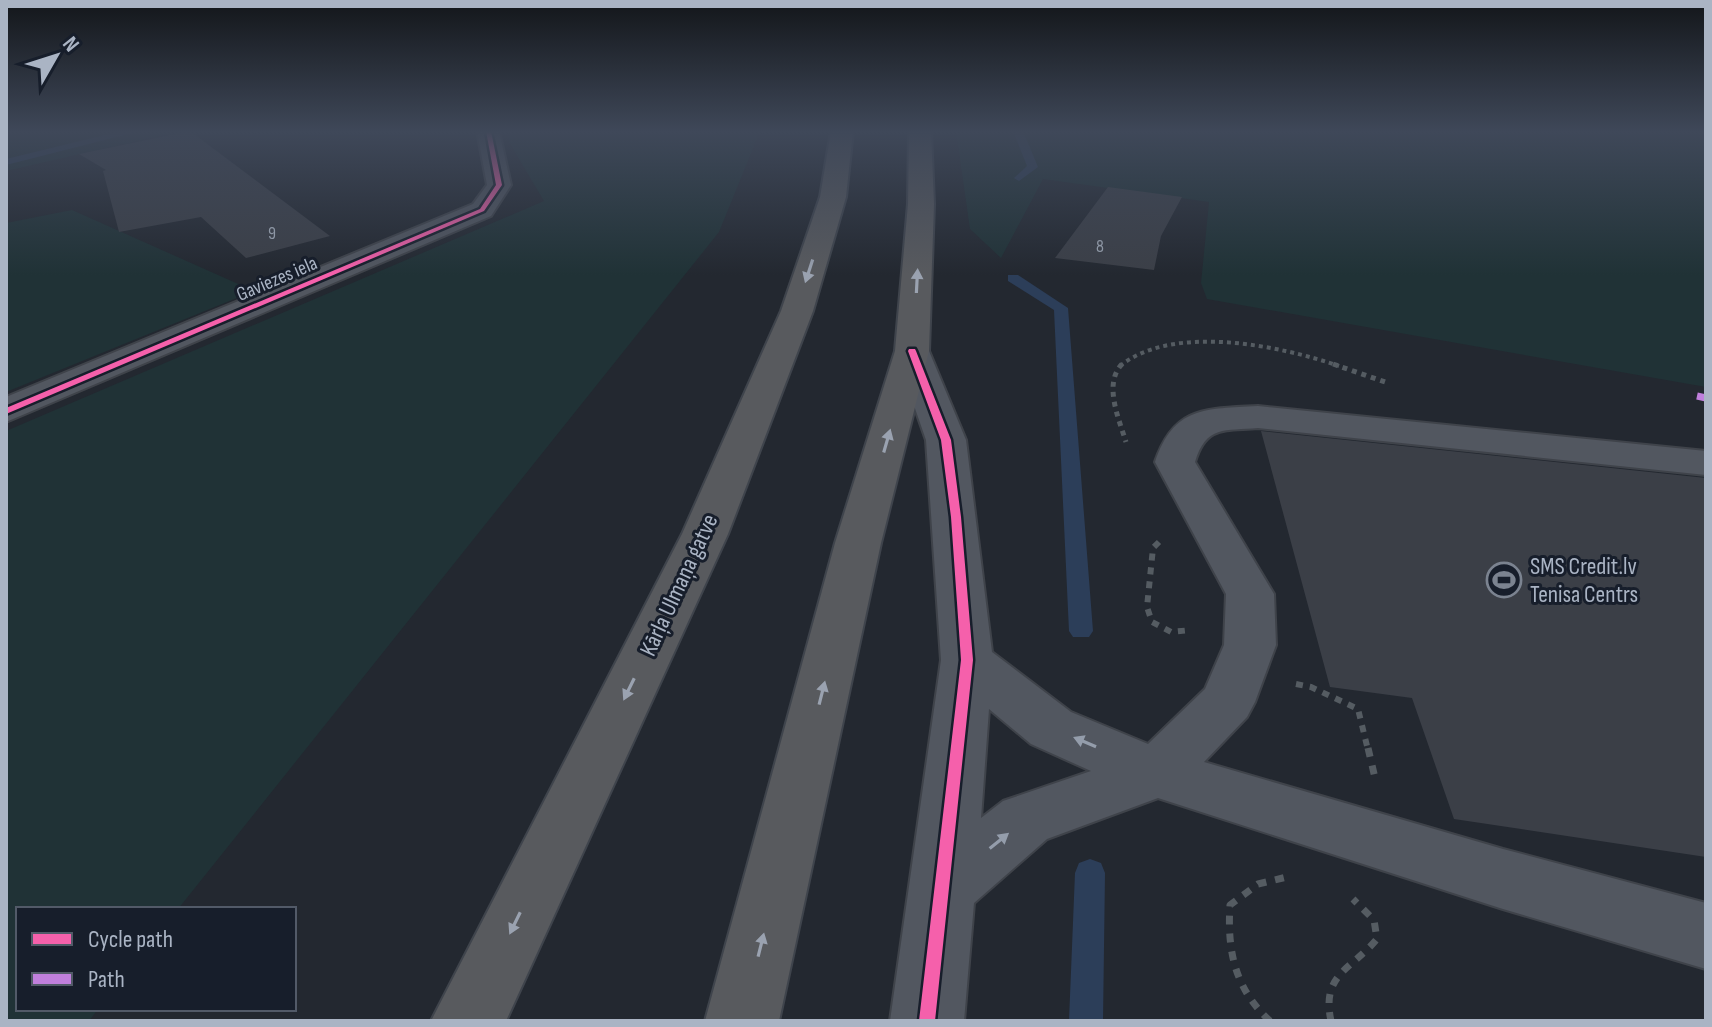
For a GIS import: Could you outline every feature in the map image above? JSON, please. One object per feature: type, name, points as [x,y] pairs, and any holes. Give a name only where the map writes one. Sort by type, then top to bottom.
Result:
[{"type":"highway","name":"Kārļa Ulmaņa gatve","points":[[468,1021],[711,520],[797,311],[833,197],[835,179]]},
{"type":"highway","points":[[742,1021],[858,543],[912,351],[921,179]]},
{"type":"street","name":"Gaviezes iela","points":[[6,411],[482,210],[499,185],[498,179]]},
{"type":"street","points":[[912,351],[946,440],[956,517],[967,660],[927,1021]]},
{"type":"street","points":[[939,891],[1025,820],[1157,773],[1227,702],[1250,645],[1250,594],[1175,462],[1183,437],[1208,420],[1258,417],[1706,463]]},
{"type":"street","points":[[967,660],[1051,728],[1157,773],[1706,936]]},
{"type":"path","points":[[1239,672],[1311,687],[1358,709],[1392,844]]},
{"type":"path","points":[[1270,1021],[1258,1011],[1235,976],[1226,938],[1230,905],[1258,884],[1288,877],[1300,879]]},
{"type":"path","points":[[1331,1021],[1326,992],[1335,975],[1367,952],[1377,939],[1374,920],[1351,897],[1337,891]]},
{"type":"shaded area","points":[[531,179],[741,179],[719,232],[180,907],[16,907],[16,1011],[96,1011],[89,1021],[6,1021],[6,431],[544,201]]},
{"type":"shaded area","points":[[963,179],[1706,179],[1706,387],[1207,299],[1201,283],[1209,202],[1043,179],[1001,258],[970,229]]},
{"type":"shaded area","points":[[72,210],[254,291],[6,392],[6,223]]},
{"type":"building","points":[[105,179],[254,179],[330,236],[246,258],[201,217],[119,232]]},
{"type":"building","points":[[1108,187],[1182,197],[1161,236],[1154,270],[1055,258]]},
{"type":"building","name":"SMS Credit.lv Tenisa Centrs","points":[[1261,431],[1706,478],[1706,857],[1454,819],[1412,698],[1330,687]]},
{"type":"waterway","points":[[1013,278],[1061,308],[1081,631]]},
{"type":"waterway","points":[[1086,1021],[1090,873]]},
{"type":"marked path","points":[[1697,396],[1706,398]]},
{"type":"cycle path","points":[[6,411],[482,210],[499,185],[498,179]]},
{"type":"cycle path","points":[[912,351],[946,440],[956,517],[967,660],[927,1021]]},
{"type":"place","name":"SMS Credit.lv Tenisa Centrs","points":[[1504,580]]}]
